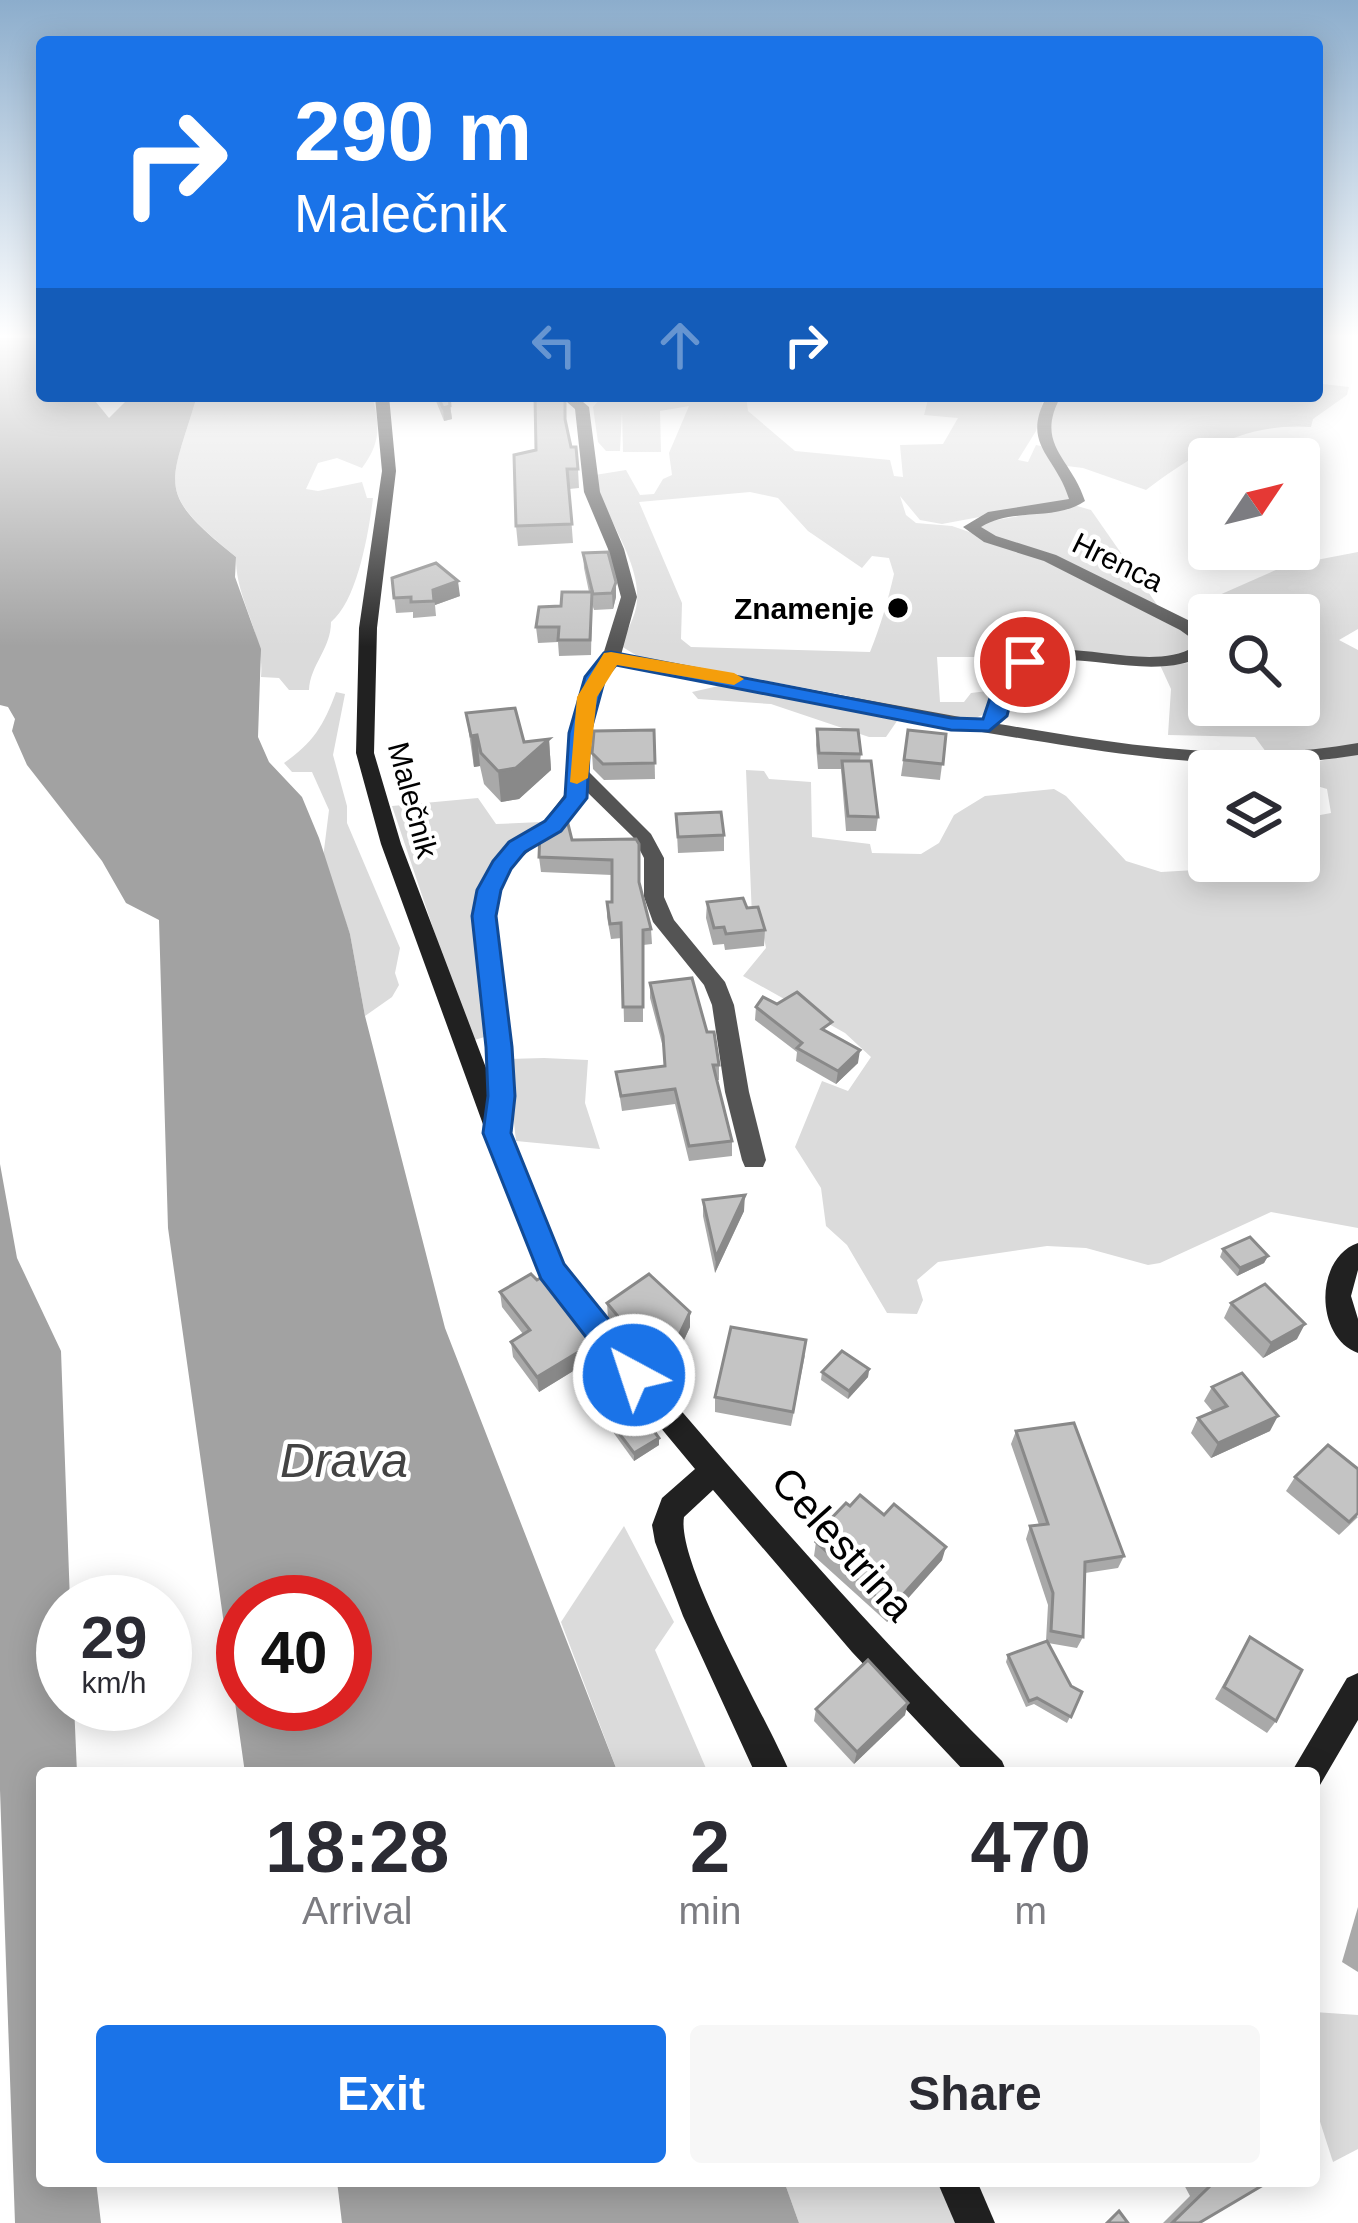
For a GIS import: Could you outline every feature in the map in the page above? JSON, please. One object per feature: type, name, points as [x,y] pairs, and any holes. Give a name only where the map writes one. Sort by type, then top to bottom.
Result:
[{"type":"street","name":"Malečnik","points":[[386,440],[389,471],[368,628],[365,752],[391,844],[552,1271],[715,1472]]},
{"type":"street","name":"Malečnik","points":[[497,1133],[502,1096],[484,916],[489,890],[517,847],[569,810],[587,697],[611,658],[629,597],[616,549],[592,492],[586,440]]},
{"type":"street","name":"Hrenca","points":[[989,725],[997,716],[1007,677],[1025,662],[1049,657],[1156,663],[1187,658],[1203,649],[1202,638],[1186,626],[1050,558],[990,539],[971,527],[985,518],[1056,509],[1077,501],[1042,440]]},
{"type":"street","points":[[611,658],[951,724],[989,725],[1214,759],[1318,758],[1358,749]]},
{"type":"street","points":[[578,772],[641,834],[654,858],[654,897],[664,922],[714,982],[723,1005],[736,1092],[754,1160]]},
{"type":"street","points":[[1358,1254],[1339,1276],[1336,1293],[1340,1312],[1358,1341]]},
{"type":"street","name":"Celestrina","points":[[770,1767],[680,1576],[665,1529],[673,1506],[715,1472],[984,1767]]},
{"type":"street","points":[[1312,1767],[1358,1689]]},
{"type":"street","points":[[960,2187],[975,2223]]},
{"type":"shaded area","points":[[183,440],[376,440],[362,468],[337,458],[318,463],[306,489],[362,482],[367,498],[373,498],[355,582],[331,622],[309,690],[289,690],[279,678],[261,677],[259,646],[240,587],[236,557],[181,501],[176,486]]},
{"type":"shaded area","points":[[598,440],[621,440],[620,451],[606,451]]},
{"type":"shaded area","points":[[623,440],[661,440],[661,452],[623,452]]},
{"type":"shaded area","points":[[675,440],[782,440],[795,451],[890,460],[894,476],[903,477],[900,445],[1031,440],[1018,460],[1028,462],[1036,445],[1041,446],[1068,487],[1069,500],[942,524],[920,520],[900,496],[906,515],[916,523],[952,526],[1030,553],[1181,627],[1188,633],[1188,653],[1180,657],[1025,657],[1008,667],[978,657],[937,657],[940,702],[964,702],[971,693],[996,690],[989,712],[969,721],[639,657],[621,646],[635,613],[636,585],[595,475],[626,470],[640,495],[654,494],[663,479],[672,475],[669,453]],"holes":[[[750,492],[778,498],[808,531],[862,568],[872,556],[889,558],[894,574],[870,652],[691,647],[681,639],[682,603],[639,502]]]},
{"type":"shaded area","points":[[1052,440],[1188,440],[1188,461],[1146,490],[1083,468],[1059,465]]},
{"type":"shaded area","points":[[1077,506],[1091,510],[1160,609],[984,535],[979,523]]},
{"type":"shaded area","points":[[1358,552],[1358,629],[1339,640],[1358,650],[1358,746],[1265,750],[1255,737],[1168,735],[1171,689],[1160,665],[1188,663],[1188,726],[1320,726],[1320,594],[1222,594],[1276,570],[1320,570],[1320,559]]},
{"type":"shaded area","points":[[732,683],[894,715],[897,721],[886,737],[869,737],[771,704],[698,699],[692,692]]},
{"type":"shaded area","points":[[336,692],[345,694],[333,755],[347,823],[400,948],[395,973],[399,985],[392,997],[365,1016],[350,934],[323,858],[329,810],[312,772],[292,772],[284,763],[316,732]]},
{"type":"shaded area","points":[[1358,754],[1358,1228],[1271,1212],[1148,1265],[1086,1248],[1047,1246],[938,1262],[917,1280],[923,1300],[917,1314],[887,1313],[847,1245],[826,1226],[821,1188],[795,1147],[822,1081],[848,1091],[871,1057],[845,1033],[743,976],[766,948],[761,922],[752,917],[746,770],[764,771],[769,779],[811,782],[812,837],[870,844],[872,853],[921,854],[939,843],[954,815],[985,796],[1054,789],[1126,861],[1161,872],[1188,870],[1188,882],[1320,882],[1320,815],[1331,813],[1327,789],[1320,787],[1320,761]]},
{"type":"shaded area","points":[[478,798],[496,824],[541,822],[542,827],[492,869],[488,1036],[471,1041],[392,806]]},
{"type":"shaded area","points":[[507,1059],[588,1060],[585,1103],[600,1149],[516,1141]]},
{"type":"shaded area","points":[[624,1526],[674,1622],[655,1650],[705,1767],[616,1767],[561,1622]]},
{"type":"shaded area","points":[[1320,2012],[1358,2015],[1358,2149],[1333,2162],[1320,2122]]},
{"type":"shaded area","points":[[786,2187],[941,2187],[956,2223],[799,2223]]},
{"type":"water","name":"Drava","points":[[0,440],[183,440],[176,486],[192,517],[236,557],[235,577],[261,649],[258,737],[269,762],[302,797],[350,934],[365,1016],[445,1328],[616,1767],[244,1767],[239,1731],[372,1731],[372,1575],[217,1575],[168,1228],[159,920],[126,903],[102,861],[27,765],[12,731],[15,719],[8,707],[0,705]]},
{"type":"water","points":[[0,1164],[17,1258],[61,1351],[69,1575],[36,1575],[36,1731],[75,1731],[77,1767],[36,1767],[36,2187],[97,2187],[101,2223],[15,2223],[0,1790]]},
{"type":"water","points":[[338,2187],[786,2187],[799,2223],[342,2223]]},
{"type":"building","points":[[536,440],[569,440],[571,447],[576,447],[578,469],[567,469],[572,524],[516,526],[514,455],[536,450]]},
{"type":"building","points":[[608,552],[616,582],[612,593],[593,594],[583,553]]},
{"type":"building","points":[[436,563],[458,581],[433,590],[434,601],[394,598],[392,578]]},
{"type":"building","points":[[562,592],[592,592],[590,640],[558,640],[559,627],[536,627],[539,607],[561,606]]},
{"type":"building","points":[[515,708],[524,742],[549,739],[516,768],[498,771],[481,753],[477,735],[471,736],[466,713]]},
{"type":"building","points":[[817,729],[858,730],[861,754],[819,753]]},
{"type":"building","points":[[654,730],[655,763],[603,764],[592,753],[594,731]]},
{"type":"building","points":[[908,730],[946,734],[943,764],[904,760]]},
{"type":"building","points":[[842,761],[871,761],[878,817],[848,816]]},
{"type":"building","points":[[721,812],[724,835],[678,837],[676,814]]},
{"type":"building","points":[[551,823],[568,824],[572,840],[636,839],[639,844],[639,882],[651,929],[643,930],[643,1007],[623,1007],[621,923],[610,924],[607,902],[612,902],[612,860],[539,857],[540,832]]},
{"type":"building","points":[[743,898],[747,908],[758,907],[765,930],[726,934],[724,927],[714,928],[707,902]]},
{"type":"building","points":[[692,978],[707,1032],[714,1032],[719,1065],[713,1065],[732,1141],[689,1146],[675,1089],[621,1096],[616,1072],[665,1066],[650,983]]},
{"type":"building","points":[[797,992],[832,1022],[822,1029],[860,1050],[838,1071],[797,1048],[802,1043],[756,1007],[763,997],[777,1004]]},
{"type":"building","points":[[745,1195],[716,1257],[703,1200]]},
{"type":"building","points":[[1250,1237],[1268,1256],[1240,1268],[1223,1249]]},
{"type":"building","points":[[531,1274],[537,1280],[546,1275],[595,1342],[537,1377],[511,1342],[530,1330],[500,1292]]},
{"type":"building","points":[[649,1274],[690,1312],[670,1355],[632,1320],[625,1325],[607,1303]]},
{"type":"building","points":[[1265,1284],[1305,1324],[1271,1343],[1231,1303]]},
{"type":"building","points":[[731,1327],[806,1340],[793,1412],[715,1397]]},
{"type":"building","points":[[842,1351],[869,1369],[849,1391],[822,1372]]},
{"type":"building","points":[[1242,1373],[1278,1416],[1218,1443],[1198,1418],[1227,1406],[1212,1387]]},
{"type":"building","points":[[638,1409],[659,1438],[634,1453],[612,1424]]},
{"type":"building","points":[[1074,1423],[1124,1556],[1085,1562],[1083,1637],[1051,1631],[1053,1593],[1030,1526],[1048,1524],[1016,1431]]},
{"type":"building","points":[[1328,1445],[1358,1469],[1358,1513],[1349,1522],[1295,1477]]},
{"type":"building","points":[[860,1495],[884,1515],[894,1504],[946,1547],[890,1609],[816,1542],[827,1531],[823,1527]]},
{"type":"building","points":[[1250,1637],[1302,1670],[1276,1721],[1224,1687]]},
{"type":"building","points":[[1047,1641],[1071,1686],[1082,1692],[1071,1717],[1037,1698],[1029,1701],[1008,1655]]},
{"type":"building","points":[[868,1660],[908,1703],[857,1752],[816,1709]]},
{"type":"building","points":[[1209,2187],[1260,2187],[1199,2223],[1172,2223]]},
{"type":"building","points":[[1119,2211],[1128,2223],[1107,2223]]},
{"type":"slow traffic","points":[[577,778],[587,697],[611,658],[734,679]]},
{"type":"place","name":"Znamenje","points":[[898,608]]},
{"type":"route","points":[[634,1375],[552,1271],[497,1133],[502,1096],[484,916],[489,890],[501,866],[517,847],[553,826],[576,798],[580,733],[596,677],[611,658],[951,724],[989,725],[997,716],[1007,677],[1025,662]]}]
